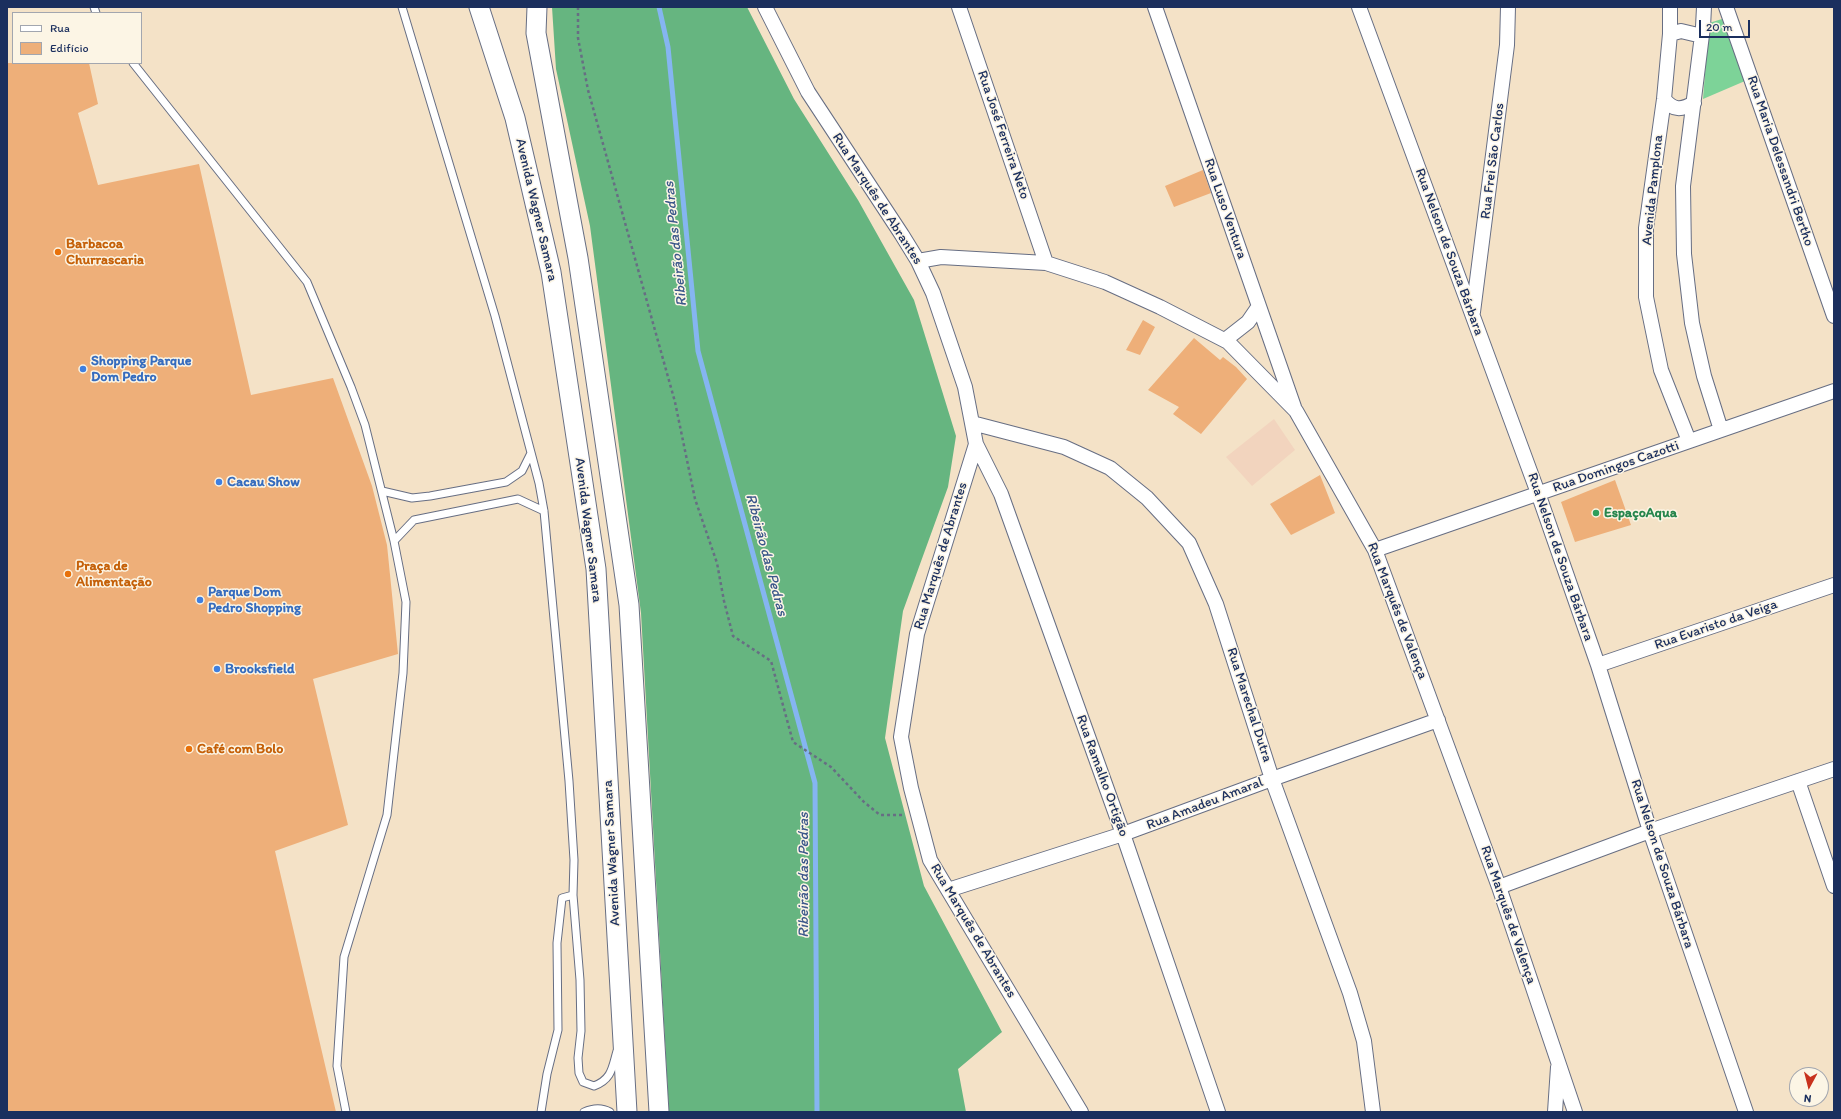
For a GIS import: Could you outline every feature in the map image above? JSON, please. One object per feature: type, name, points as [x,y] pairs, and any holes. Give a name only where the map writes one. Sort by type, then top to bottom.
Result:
[{"type":"main road","name":"Avenida Wagner Samara","points":[[479,7],[515,118],[551,272],[596,569],[627,1112]]},
{"type":"main road","name":"Avenida Wagner Samara","points":[[537,7],[536,33],[578,258],[629,605],[659,1112]]},
{"type":"street","name":"Rua Marquês de Abrantes","points":[[765,7],[808,92],[918,261],[933,293],[966,387],[976,444],[916,642],[901,738],[918,815],[930,860],[1082,1112]]},
{"type":"street","name":"Rua José Ferreira Neto","points":[[959,7],[1046,263]]},
{"type":"street","name":"Rua Luso Ventura","points":[[1155,7],[1296,411]]},
{"type":"street","name":"Rua Nelson de Souza Bárbara","points":[[1359,7],[1538,493],[1598,665],[1650,830],[1746,1112]]},
{"type":"street","name":"Rua Frei São Carlos","points":[[1472,315],[1506,52],[1508,7]]},
{"type":"street","name":"Avenida Pamplona","points":[[1670,7],[1670,34],[1664,99],[1646,228],[1646,297],[1661,370],[1689,441]]},
{"type":"street","name":"Avenida Pamplona","points":[[1704,7],[1702,36],[1683,186],[1684,254],[1692,323],[1704,376],[1721,430]]},
{"type":"street","name":"Rua Maria Delessandri Bertho","points":[[1726,7],[1834,316]]},
{"type":"street","points":[[1670,34],[1681,31],[1702,36]]},
{"type":"street","points":[[1664,99],[1668,105],[1675,108],[1684,109],[1694,103]]},
{"type":"street","name":"Rua Marquês de Valença","points":[[918,261],[941,257],[1046,263],[1105,282],[1160,307],[1225,340],[1296,411],[1375,550],[1500,887],[1558,1059],[1555,1112]]},
{"type":"street","points":[[1225,340],[1248,322],[1259,306]]},
{"type":"street","name":"Rua Domingos Cazotti","points":[[1375,550],[1834,392]]},
{"type":"street","name":"Rua Marechal Dutra","points":[[972,423],[1064,447],[1110,468],[1147,498],[1188,543],[1216,604],[1272,779],[1350,993],[1364,1041],[1373,1112]]},
{"type":"street","name":"Rua Ramalho Ortigão","points":[[976,444],[1001,494],[1123,834],[1218,1112]]},
{"type":"street","name":"Rua Evaristo da Veiga","points":[[1598,665],[1834,585]]},
{"type":"street","name":"Rua Amadeu Amaral","points":[[948,890],[1123,834],[1438,720]]},
{"type":"street","points":[[1500,887],[1650,830],[1834,769]]},
{"type":"street","points":[[1798,781],[1834,886]]},
{"type":"street","points":[[1558,1059],[1575,1112]]},
{"type":"lane","points":[[402,7],[469,234],[485,280],[531,453],[544,511],[570,781],[574,860],[574,895],[580,980],[581,1031],[578,1058],[579,1072],[583,1082],[594,1086],[605,1082],[611,1072],[622,1029]]},
{"type":"lane","points":[[134,64],[307,282],[351,387],[365,425],[394,541],[406,602],[403,673],[386,816],[344,957],[338,1066],[346,1112]]},
{"type":"lane","points":[[382,491],[412,498],[506,482],[522,471],[531,453]]},
{"type":"lane","points":[[394,541],[414,520],[518,499],[544,511]]},
{"type":"lane","points":[[541,1112],[547,1074],[558,1030],[557,943],[562,898],[574,895]]},
{"type":"lane","points":[[584,1112],[593,1108],[610,1112]]},
{"type":"path","points":[[578,7],[578,38],[588,90],[675,402],[695,498],[717,562],[724,602],[733,636],[771,661],[793,742],[831,767],[864,802],[880,815],[918,815]]},
{"type":"shaded area","points":[[1274,419],[1295,450],[1252,486],[1226,457]]},
{"type":"green space","points":[[552,7],[747,7],[794,99],[858,200],[914,300],[956,436],[948,487],[903,611],[885,738],[924,886],[1002,1032],[958,1069],[966,1112],[669,1112],[641,613],[590,226],[556,69]]},
{"type":"green space","points":[[1722,19],[1745,81],[1703,99],[1709,23]]},
{"type":"building","name":"Parque Dom Pedro Shopping","points":[[7,63],[89,64],[98,104],[78,113],[98,185],[199,164],[251,395],[333,378],[372,486],[387,545],[398,654],[313,679],[348,825],[275,851],[336,1112],[7,1112]]},
{"type":"building","points":[[1203,170],[1211,193],[1174,207],[1165,186]]},
{"type":"building","points":[[1143,320],[1155,327],[1140,355],[1126,350]]},
{"type":"building","points":[[1194,338],[1220,360],[1223,357],[1236,367],[1247,379],[1201,434],[1173,414],[1179,407],[1148,390]]},
{"type":"building","points":[[1320,475],[1335,513],[1291,535],[1270,504]]},
{"type":"building","name":"EspaçoAqua","points":[[1615,480],[1631,525],[1575,542],[1561,502]]},
{"type":"waterway","name":"Ribeirão das Pedras","points":[[659,7],[668,47],[698,351],[815,783],[817,1112]]},
{"type":"place","name":"Barbacoa Churrascaria","points":[[58,252]]},
{"type":"place","name":"Shopping Parque Dom Pedro","points":[[83,369]]},
{"type":"place","name":"Cacau Show","points":[[219,482]]},
{"type":"place","name":"EspaçoAqua","points":[[1596,513]]},
{"type":"place","name":"Praça de Alimentação","points":[[68,574]]},
{"type":"place","name":"Parque Dom Pedro Shopping","points":[[200,600]]},
{"type":"place","name":"Brooksfield","points":[[217,669]]},
{"type":"place","name":"Café com Bolo","points":[[189,749]]}]
